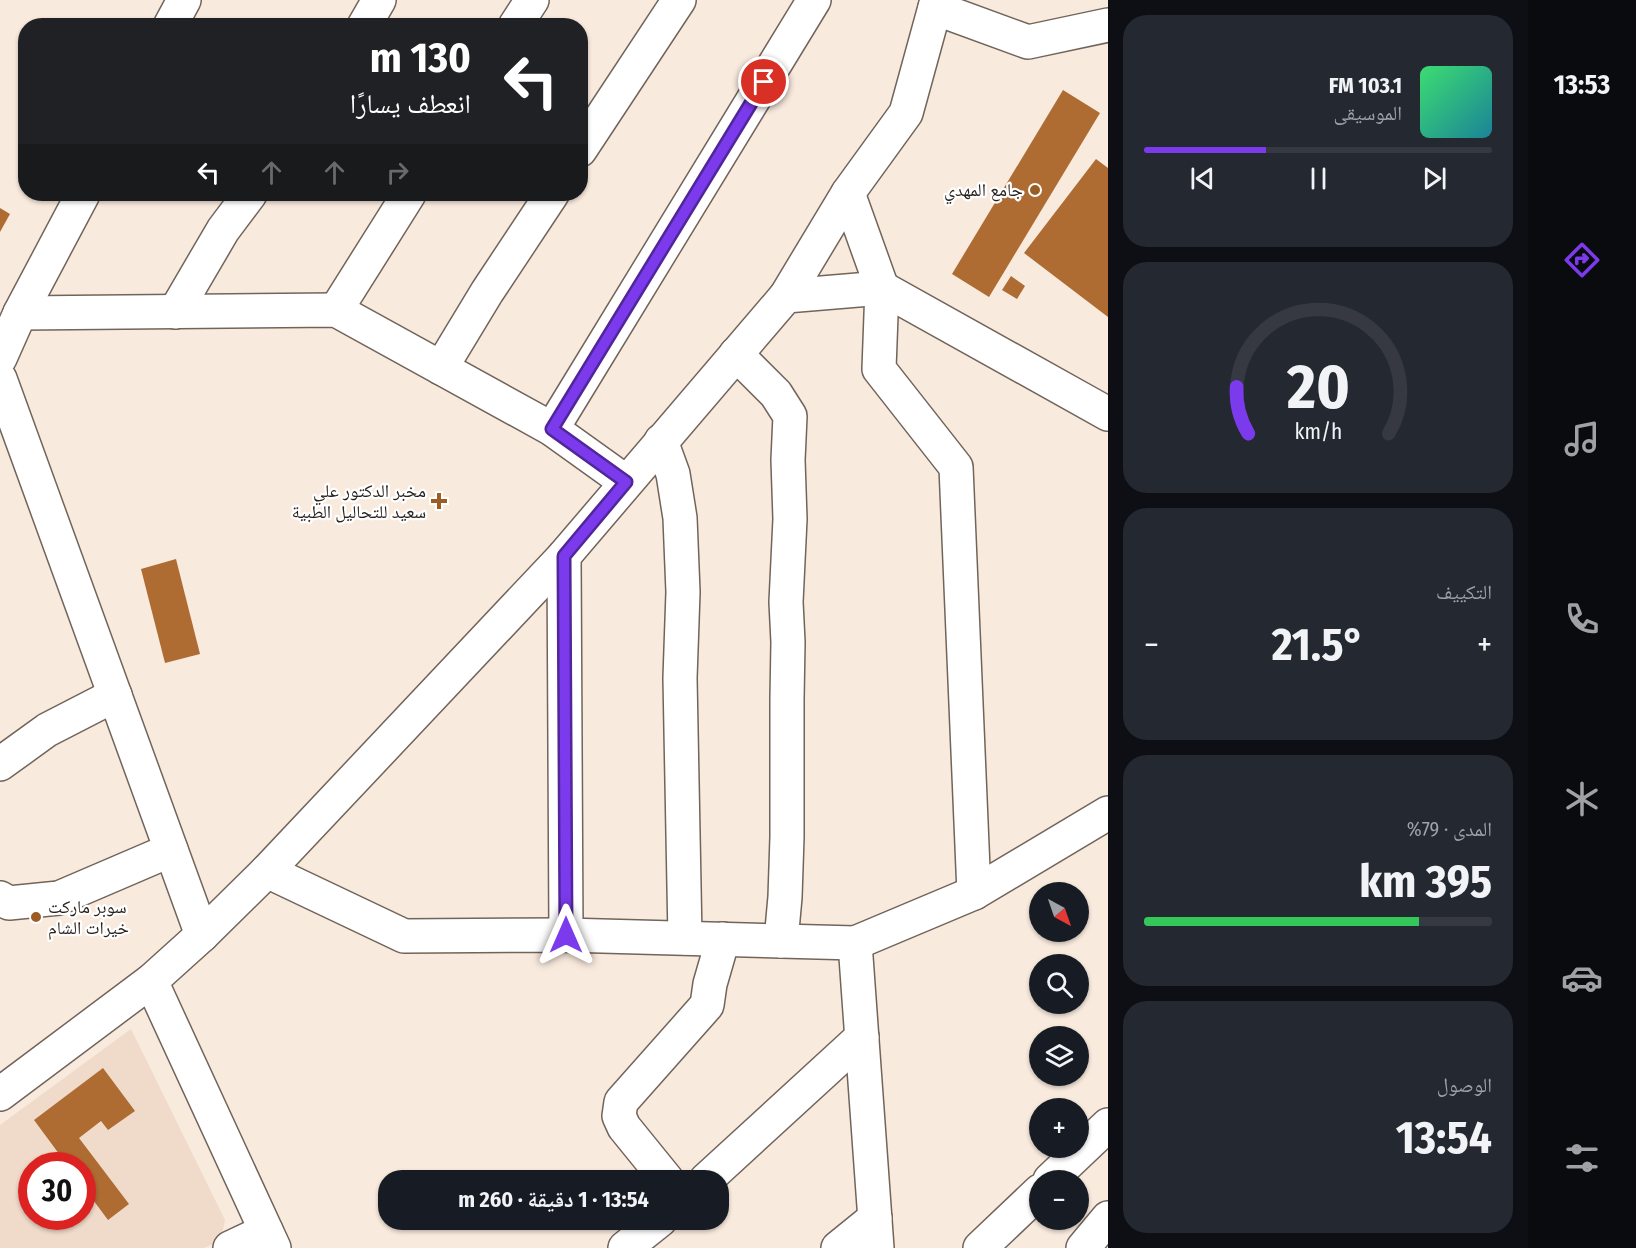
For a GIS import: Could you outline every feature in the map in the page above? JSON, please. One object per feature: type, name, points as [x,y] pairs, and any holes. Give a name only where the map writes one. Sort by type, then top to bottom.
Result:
[{"type":"street","points":[[174,18],[184,0]]},
{"type":"street","points":[[369,18],[379,0]]},
{"type":"street","points":[[520,18],[532,0]]},
{"type":"street","points":[[588,138],[679,0]]},
{"type":"street","points":[[552,429],[814,0]]},
{"type":"street","points":[[0,1094],[151,981],[202,935],[267,871],[564,556],[786,296],[848,193],[906,113],[936,4],[1028,42],[1108,25]]},
{"type":"street","points":[[848,193],[882,288],[879,369],[956,467],[974,893]]},
{"type":"street","points":[[0,358],[20,313],[79,201]]},
{"type":"street","points":[[175,312],[223,230],[245,201]]},
{"type":"street","points":[[336,310],[405,201]]},
{"type":"street","points":[[441,368],[487,292],[547,201]]},
{"type":"street","points":[[786,296],[882,288],[1108,414]]},
{"type":"street","points":[[20,313],[336,310],[552,429],[626,482]]},
{"type":"street","points":[[736,354],[776,394],[790,416],[788,460],[790,519],[786,602],[788,642],[787,837],[781,941]]},
{"type":"street","points":[[0,378],[202,935]]},
{"type":"street","points":[[661,441],[673,474],[680,518],[683,592],[680,678],[685,938]]},
{"type":"street","points":[[564,556],[566,935]]},
{"type":"street","points":[[0,764],[47,730],[115,695]]},
{"type":"street","points":[[267,871],[404,936],[566,935],[855,943],[974,893],[1108,813]]},
{"type":"street","points":[[0,898],[9,903],[59,898],[171,850]]},
{"type":"street","points":[[659,1170],[624,1127],[620,1116],[621,1102],[707,1005],[710,984],[723,939]]},
{"type":"street","points":[[838,1248],[876,1233],[855,943]]},
{"type":"street","points":[[151,981],[270,1239],[230,1248]]},
{"type":"street","points":[[717,1170],[862,1037]]},
{"type":"street","points":[[1061,1170],[1108,1125]]},
{"type":"street","points":[[980,1248],[1029,1201]]},
{"type":"street","points":[[1083,1248],[1108,1218]]},
{"type":"street","points":[[625,1248],[648,1230]]},
{"type":"shaded area","points":[[131,1029],[225,1220],[221,1240],[204,1248],[0,1248],[0,1125]]},
{"type":"building","points":[[1063,90],[1100,113],[989,297],[952,274]]},
{"type":"building","points":[[1096,159],[1108,168],[1108,317],[1024,253]]},
{"type":"building","points":[[0,208],[10,214],[0,232]]},
{"type":"building","points":[[1011,276],[1025,286],[1017,299],[1002,290]]},
{"type":"building","points":[[176,559],[200,654],[165,663],[141,569]]},
{"type":"building","points":[[103,1068],[135,1111],[108,1130],[101,1121],[79,1138],[90,1152],[58,1152],[34,1120]]},
{"type":"building","points":[[96,1160],[129,1204],[108,1220],[96,1204]]},
{"type":"place","name":"جامع المهدي","points":[[1035,190]]},
{"type":"place","name":"مخبر الدكتور علي سعيد للتحاليل الطبية","points":[[439,501]]},
{"type":"place","name":"سوبر ماركت خيرات الشام","points":[[36,917]]},
{"type":"route","points":[[566,935],[564,556],[626,482],[552,429],[764,82]]}]
